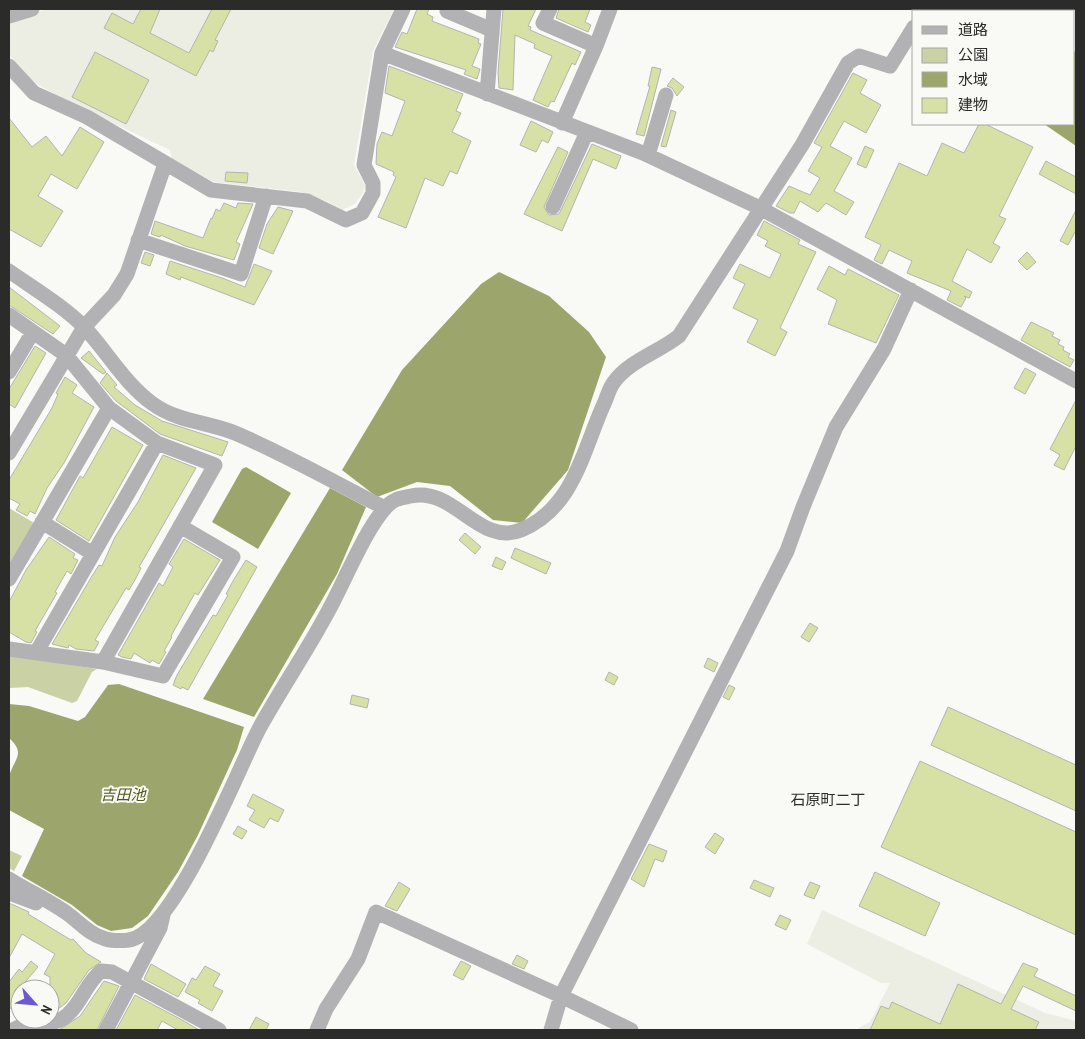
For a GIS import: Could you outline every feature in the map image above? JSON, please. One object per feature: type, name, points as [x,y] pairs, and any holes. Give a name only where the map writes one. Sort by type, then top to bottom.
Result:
[{"type":"street","points":[[9,16],[32,9]]},
{"type":"street","points":[[9,66],[34,93],[87,117],[211,190],[307,201],[346,220],[362,213],[373,193],[373,183],[364,166],[382,53],[403,9]]},
{"type":"street","points":[[448,9],[447,11],[492,30]]},
{"type":"street","points":[[487,94],[494,9]]},
{"type":"street","points":[[550,9],[543,23],[596,46]]},
{"type":"street","points":[[562,123],[610,9]]},
{"type":"street","points":[[9,879],[104,939],[132,940],[155,922],[186,880],[261,726],[325,617],[366,538],[385,508],[395,499],[421,493],[443,499],[491,532],[513,533],[532,526],[562,498],[575,478],[614,382],[630,367],[664,348],[679,336],[802,145],[848,62],[859,56],[890,66],[912,30]]},
{"type":"street","points":[[382,53],[648,155],[760,208],[1076,381]]},
{"type":"street","points":[[648,155],[666,95]]},
{"type":"street","points":[[553,207],[587,132]]},
{"type":"street","points":[[9,453],[84,327],[114,295],[127,274],[165,164]]},
{"type":"street","points":[[138,240],[241,274],[266,196]]},
{"type":"street","points":[[9,271],[84,327],[141,394],[172,416],[232,432],[264,445],[385,508]]},
{"type":"street","points":[[551,1030],[561,996],[787,551],[836,427],[884,349],[911,290]]},
{"type":"street","points":[[9,315],[66,355],[109,408],[156,444],[215,465],[103,662]]},
{"type":"street","points":[[9,372],[32,332]]},
{"type":"street","points":[[9,579],[109,408]]},
{"type":"street","points":[[36,653],[156,444]]},
{"type":"street","points":[[42,522],[93,554]]},
{"type":"street","points":[[9,649],[103,662],[163,676],[233,557],[180,526]]},
{"type":"street","points":[[9,893],[34,904],[45,900]]},
{"type":"street","points":[[106,1030],[160,928],[164,912]]},
{"type":"street","points":[[317,1030],[326,1009],[358,960],[376,912],[561,996],[630,1030]]},
{"type":"street","points":[[13,1030],[20,1025],[35,1022],[59,1021],[66,1016],[92,979],[101,971],[112,972],[219,1030]]},
{"type":"shaded area","points":[[49,9],[394,9],[373,51],[354,165],[365,185],[363,193],[355,204],[342,210],[327,201],[301,192],[214,182],[172,160],[170,150],[66,101],[34,82],[9,55],[9,24],[31,13]]},
{"type":"shaded area","points":[[822,910],[1045,1013],[1076,1021],[1076,1030],[858,1030],[870,1022],[890,983],[881,983],[807,944]]},
{"type":"green space","points":[[9,508],[34,523],[9,566]]},
{"type":"green space","points":[[9,655],[97,669],[92,672],[77,701],[72,703],[28,687],[9,688]]},
{"type":"green space","points":[[9,850],[22,856],[14,871],[9,868]]},
{"type":"water","points":[[1076,47],[1076,146],[1045,125],[1075,125]]},
{"type":"water","points":[[499,272],[549,296],[589,332],[606,357],[568,470],[522,523],[493,520],[450,486],[417,482],[377,497],[342,470],[402,370],[481,284]]},
{"type":"water","points":[[246,467],[291,493],[258,549],[212,522],[242,469]]},
{"type":"water","points":[[330,488],[366,507],[337,574],[254,717],[203,699]]},
{"type":"water","name":"吉田池","points":[[119,684],[244,727],[237,750],[198,835],[178,872],[148,916],[132,928],[111,931],[97,925],[72,905],[22,876],[44,829],[9,810],[8,781],[18,753],[17,748],[9,738],[9,704],[29,706],[78,721],[85,717],[108,685]]},
{"type":"building","points":[[141,9],[160,9],[150,33],[189,53],[212,9],[231,9],[215,40],[218,41],[213,52],[210,50],[196,76],[104,28],[112,13],[133,24]]},
{"type":"building","points":[[417,9],[429,9],[427,14],[433,17],[432,21],[479,39],[478,43],[481,44],[472,66],[480,69],[477,79],[464,74],[466,70],[395,47],[402,32],[407,34]]},
{"type":"building","points":[[503,9],[536,9],[528,26],[531,27],[530,30],[581,52],[575,65],[572,63],[554,102],[551,101],[548,107],[533,100],[552,56],[534,48],[535,44],[515,35],[513,90],[499,88],[498,73]]},
{"type":"building","points":[[559,9],[590,9],[585,22],[591,25],[588,32],[556,18]]},
{"type":"building","points":[[95,52],[149,80],[126,124],[72,97]]},
{"type":"building","points":[[389,66],[463,94],[456,111],[461,113],[452,132],[471,141],[457,174],[450,171],[443,186],[425,178],[406,228],[378,217],[396,177],[393,175],[394,172],[376,164],[377,144],[382,132],[392,136],[405,101],[385,93]]},
{"type":"building","points":[[652,67],[661,69],[644,136],[636,134],[650,86],[648,86]]},
{"type":"building","points":[[853,73],[867,80],[860,93],[881,105],[866,133],[844,121],[830,146],[852,158],[834,191],[854,202],[846,215],[826,203],[818,212],[800,201],[794,213],[776,206],[789,186],[810,195],[820,178],[808,171],[822,147],[814,143]]},
{"type":"building","points":[[673,78],[684,87],[677,96],[672,88],[667,86]]},
{"type":"building","points":[[671,110],[676,112],[666,147],[661,146]]},
{"type":"building","points":[[9,118],[32,147],[46,136],[62,156],[80,127],[104,142],[77,189],[51,174],[38,196],[63,211],[41,247],[9,229]]},
{"type":"building","points":[[531,121],[553,132],[548,143],[542,140],[536,152],[520,145]]},
{"type":"building","points":[[978,125],[987,125],[1033,147],[999,216],[1006,219],[993,243],[1000,247],[991,263],[967,249],[952,281],[972,292],[969,298],[964,296],[966,298],[961,307],[947,300],[951,291],[907,273],[912,261],[889,250],[882,264],[874,260],[881,245],[865,237],[899,163],[927,176],[942,143],[964,153]]},
{"type":"building","points":[[592,144],[621,156],[616,169],[593,159],[562,231],[524,214],[558,147],[568,152],[544,207],[549,215],[559,214]]},
{"type":"building","points":[[865,146],[874,150],[866,168],[857,164]]},
{"type":"building","points":[[1046,161],[1076,177],[1076,194],[1039,174]]},
{"type":"building","points":[[226,172],[248,173],[247,183],[225,181]]},
{"type":"building","points":[[224,203],[236,208],[238,203],[253,204],[236,242],[240,244],[234,260],[185,246],[161,235],[160,237],[151,234],[155,221],[203,238],[216,209],[220,211]]},
{"type":"building","points":[[278,207],[293,211],[273,254],[259,248],[267,224]]},
{"type":"building","points":[[1076,210],[1076,230],[1068,245],[1060,241]]},
{"type":"building","points":[[764,221],[800,240],[798,244],[816,252],[780,328],[787,332],[775,356],[747,342],[758,320],[733,308],[745,284],[733,278],[740,264],[770,278],[781,254],[765,246],[768,241],[757,235]]},
{"type":"building","points":[[145,252],[154,255],[150,266],[141,263]]},
{"type":"building","points":[[1027,252],[1036,262],[1027,270],[1018,261]]},
{"type":"building","points":[[170,261],[245,287],[254,264],[272,271],[254,305],[181,277],[180,280],[166,274]]},
{"type":"building","points":[[829,266],[845,275],[848,269],[899,295],[876,343],[828,324],[837,300],[817,289]]},
{"type":"building","points":[[9,287],[60,326],[53,334],[9,305]]},
{"type":"building","points":[[1031,322],[1054,333],[1052,336],[1060,340],[1058,344],[1064,347],[1063,350],[1070,354],[1068,357],[1074,360],[1070,367],[1021,340]]},
{"type":"building","points":[[35,346],[46,353],[15,408],[9,404],[9,389]]},
{"type":"building","points":[[89,351],[106,372],[103,374],[81,358]]},
{"type":"building","points":[[1025,368],[1036,374],[1025,394],[1014,388]]},
{"type":"building","points":[[107,373],[117,385],[114,387],[135,405],[162,421],[228,442],[222,456],[160,434],[116,401],[100,383]]},
{"type":"building","points":[[65,377],[77,385],[72,393],[94,407],[64,463],[47,488],[35,514],[30,511],[27,516],[16,510],[20,504],[9,498],[9,480],[52,408],[58,394],[56,393]]},
{"type":"building","points":[[1076,400],[1076,446],[1064,470],[1054,465],[1060,455],[1050,449]]},
{"type":"building","points":[[112,427],[143,445],[89,541],[56,520],[80,476],[83,478]]},
{"type":"building","points":[[163,455],[196,468],[139,567],[141,568],[129,590],[126,588],[95,640],[99,642],[94,651],[76,649],[69,645],[68,648],[52,644],[99,565],[102,566],[115,537],[138,502]]},
{"type":"building","points":[[465,533],[481,547],[475,554],[459,540]]},
{"type":"building","points":[[49,537],[75,554],[73,558],[78,560],[71,574],[67,571],[55,592],[57,593],[35,631],[37,632],[31,643],[9,632],[9,602],[26,570]]},
{"type":"building","points":[[184,539],[220,560],[198,595],[195,593],[171,636],[164,651],[166,652],[159,664],[152,660],[150,663],[134,653],[131,659],[118,655],[159,583],[163,586],[173,567],[169,564]]},
{"type":"building","points":[[515,548],[551,563],[546,574],[511,558]]},
{"type":"building","points":[[496,557],[506,562],[502,570],[492,566]]},
{"type":"building","points":[[246,560],[257,567],[188,690],[173,685],[213,615],[216,616],[228,595],[226,594]]},
{"type":"building","points":[[810,623],[818,628],[809,642],[801,637]]},
{"type":"building","points":[[708,658],[718,663],[714,672],[704,667]]},
{"type":"building","points":[[609,672],[618,677],[614,685],[605,680]]},
{"type":"building","points":[[729,685],[735,688],[729,700],[723,697]]},
{"type":"building","points":[[352,695],[369,699],[367,708],[350,704]]},
{"type":"building","points":[[948,707],[1076,765],[1076,811],[931,745]]},
{"type":"building","points":[[920,761],[1076,832],[1076,935],[881,847]]},
{"type":"building","points":[[253,794],[284,810],[278,822],[270,818],[264,828],[249,820],[255,810],[247,806]]},
{"type":"building","points":[[238,826],[247,831],[242,839],[233,834]]},
{"type":"building","points":[[715,833],[724,839],[715,854],[705,847]]},
{"type":"building","points":[[649,844],[667,851],[663,862],[655,859],[644,887],[631,879]]},
{"type":"building","points":[[875,872],[940,903],[925,936],[859,906]]},
{"type":"building","points":[[754,880],[774,888],[770,897],[750,888]]},
{"type":"building","points":[[399,882],[410,889],[397,911],[385,906]]},
{"type":"building","points":[[810,882],[820,886],[814,899],[804,895]]},
{"type":"building","points":[[9,903],[29,912],[28,914],[71,940],[73,939],[86,953],[101,962],[89,970],[66,1003],[60,1008],[60,979],[50,979],[50,977],[44,974],[55,954],[22,934],[9,958]]},
{"type":"building","points":[[780,915],[791,920],[786,930],[775,925]]},
{"type":"building","points":[[517,955],[528,961],[524,969],[512,964]]},
{"type":"building","points":[[31,961],[38,967],[28,979],[11,979],[19,969],[22,972]]},
{"type":"building","points":[[461,961],[471,966],[463,980],[453,975]]},
{"type":"building","points":[[1023,963],[1038,969],[1034,976],[1076,996],[1076,1011],[1023,986],[1011,1009],[1039,1022],[1035,1030],[870,1030],[881,1006],[889,1009],[892,1002],[940,1024],[958,984],[1001,1004]]},
{"type":"building","points":[[151,964],[186,984],[178,997],[144,979]]},
{"type":"building","points":[[205,966],[220,974],[213,986],[223,991],[212,1011],[198,1003],[200,1000],[185,992],[192,978],[196,980]]},
{"type":"building","points":[[10,981],[9,1010],[9,982]]},
{"type":"building","points":[[104,981],[119,986],[97,1030],[59,1030],[80,1016]]},
{"type":"building","points":[[135,995],[199,1030],[178,1030],[162,1021],[157,1030],[116,1030]]},
{"type":"building","points":[[256,1017],[269,1024],[266,1030],[249,1030]]},
{"type":"district","name":"石原町二丁","points":[[828,799]]}]
